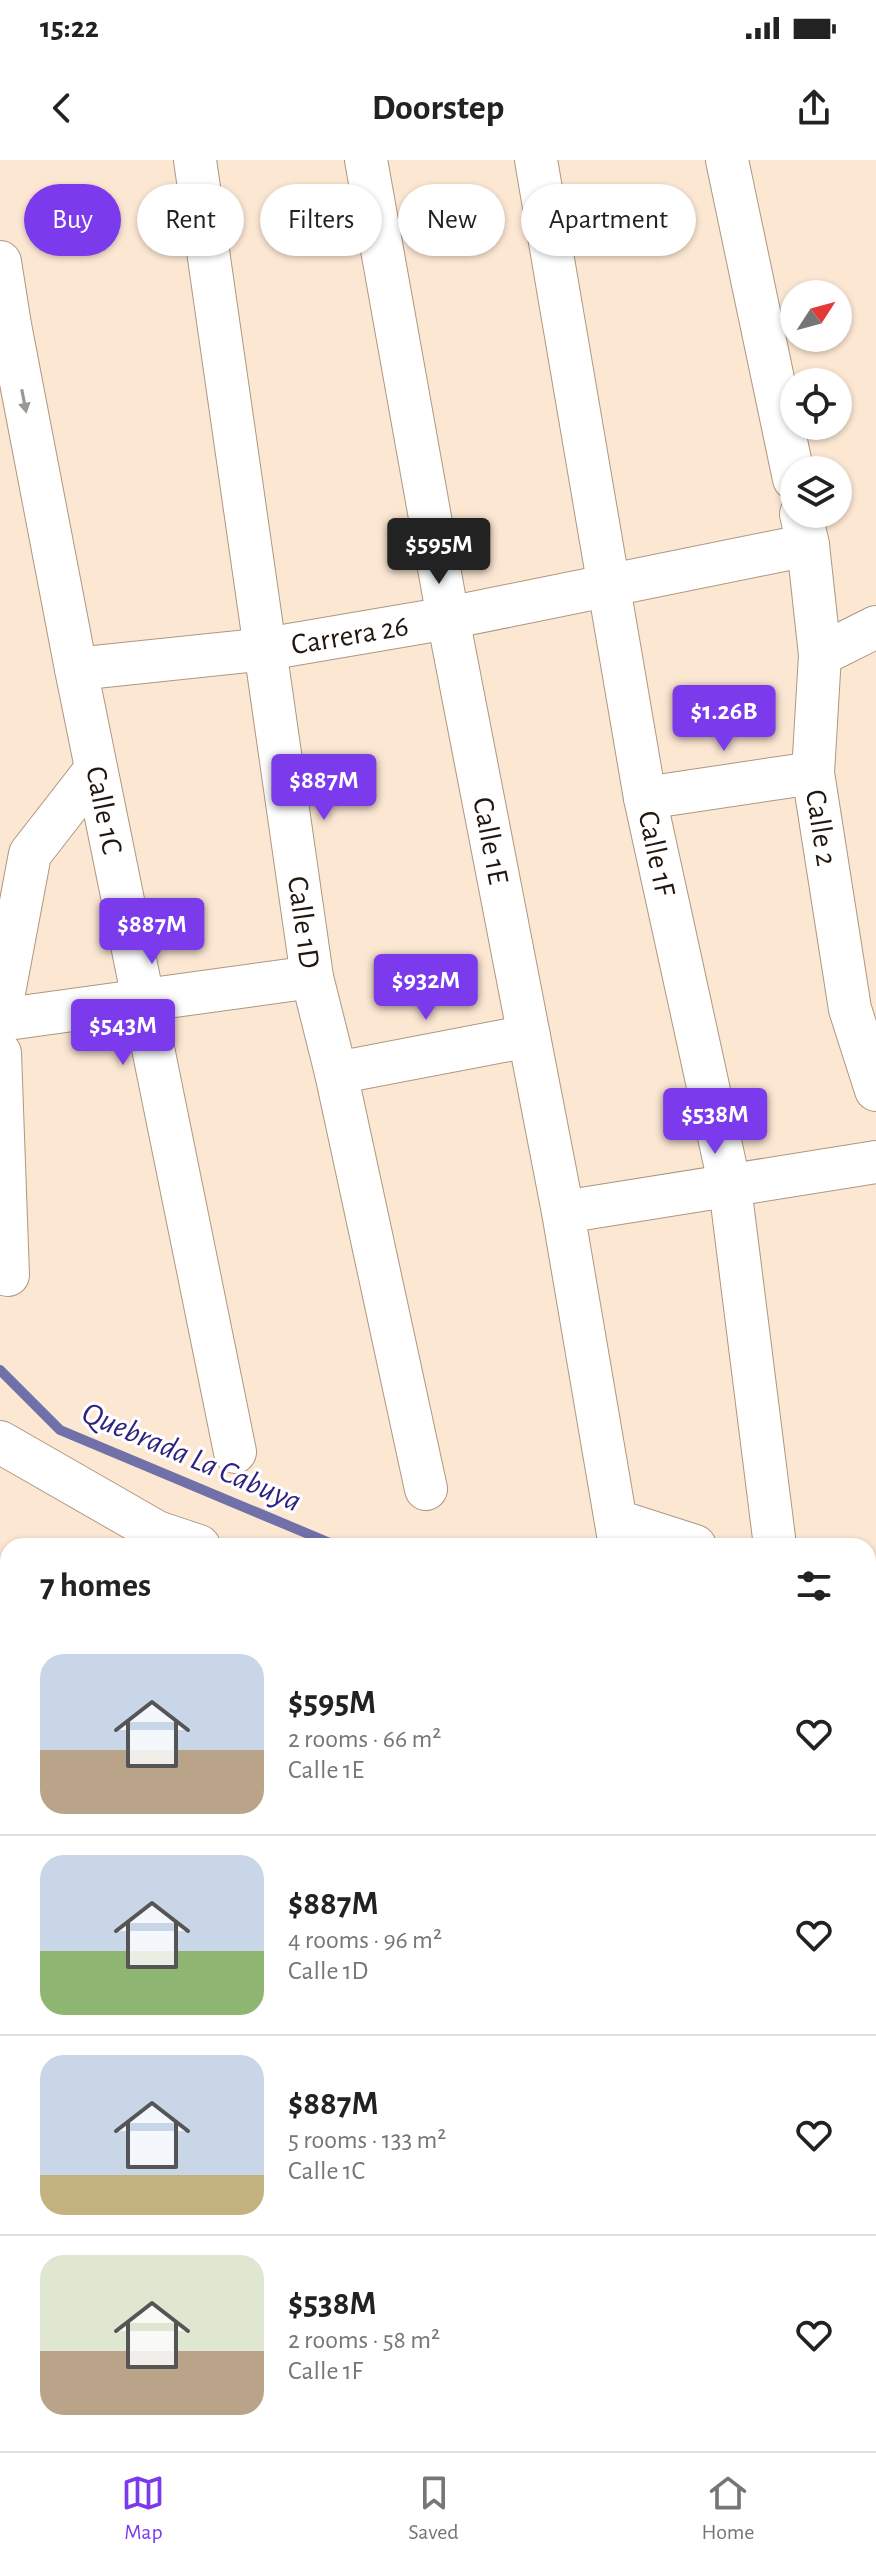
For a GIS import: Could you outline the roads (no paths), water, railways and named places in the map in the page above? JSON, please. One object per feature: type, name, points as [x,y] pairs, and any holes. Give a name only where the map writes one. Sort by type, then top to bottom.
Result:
[{"type":"street","name":"Calle 1D","points":[[195,160],[312,977],[336,1073],[426,1489]]},
{"type":"street","name":"Calle 1E","points":[[366,160],[448,618],[563,1212],[619,1533]]},
{"type":"street","name":"Calle 1F","points":[[536,160],[645,798],[730,1187],[774,1538]]},
{"type":"street","points":[[727,160],[789,456]]},
{"type":"street","name":"Calle 1C","points":[[0,262],[5,325],[235,1452]]},
{"type":"street","name":"Carrera 26","points":[[76,669],[266,649],[448,618],[608,584],[805,529]]},
{"type":"street","name":"Calle 2","points":[[805,529],[820,655],[813,773],[863,997],[876,1090]]},
{"type":"street","points":[[820,655],[876,627]]},
{"type":"street","points":[[96,769],[30,854],[0,1017],[312,977]]},
{"type":"street","points":[[645,798],[813,773]]},
{"type":"street","points":[[336,1073],[529,1036]]},
{"type":"street","points":[[0,1053],[8,1275]]},
{"type":"street","points":[[563,1212],[876,1162]]},
{"type":"street","points":[[0,1442],[152,1538]]},
{"type":"street","points":[[619,1533],[648,1538]]},
{"type":"waterway","name":"Quebrada La Cabuya","points":[[0,1370],[60,1430],[318,1538]]}]
